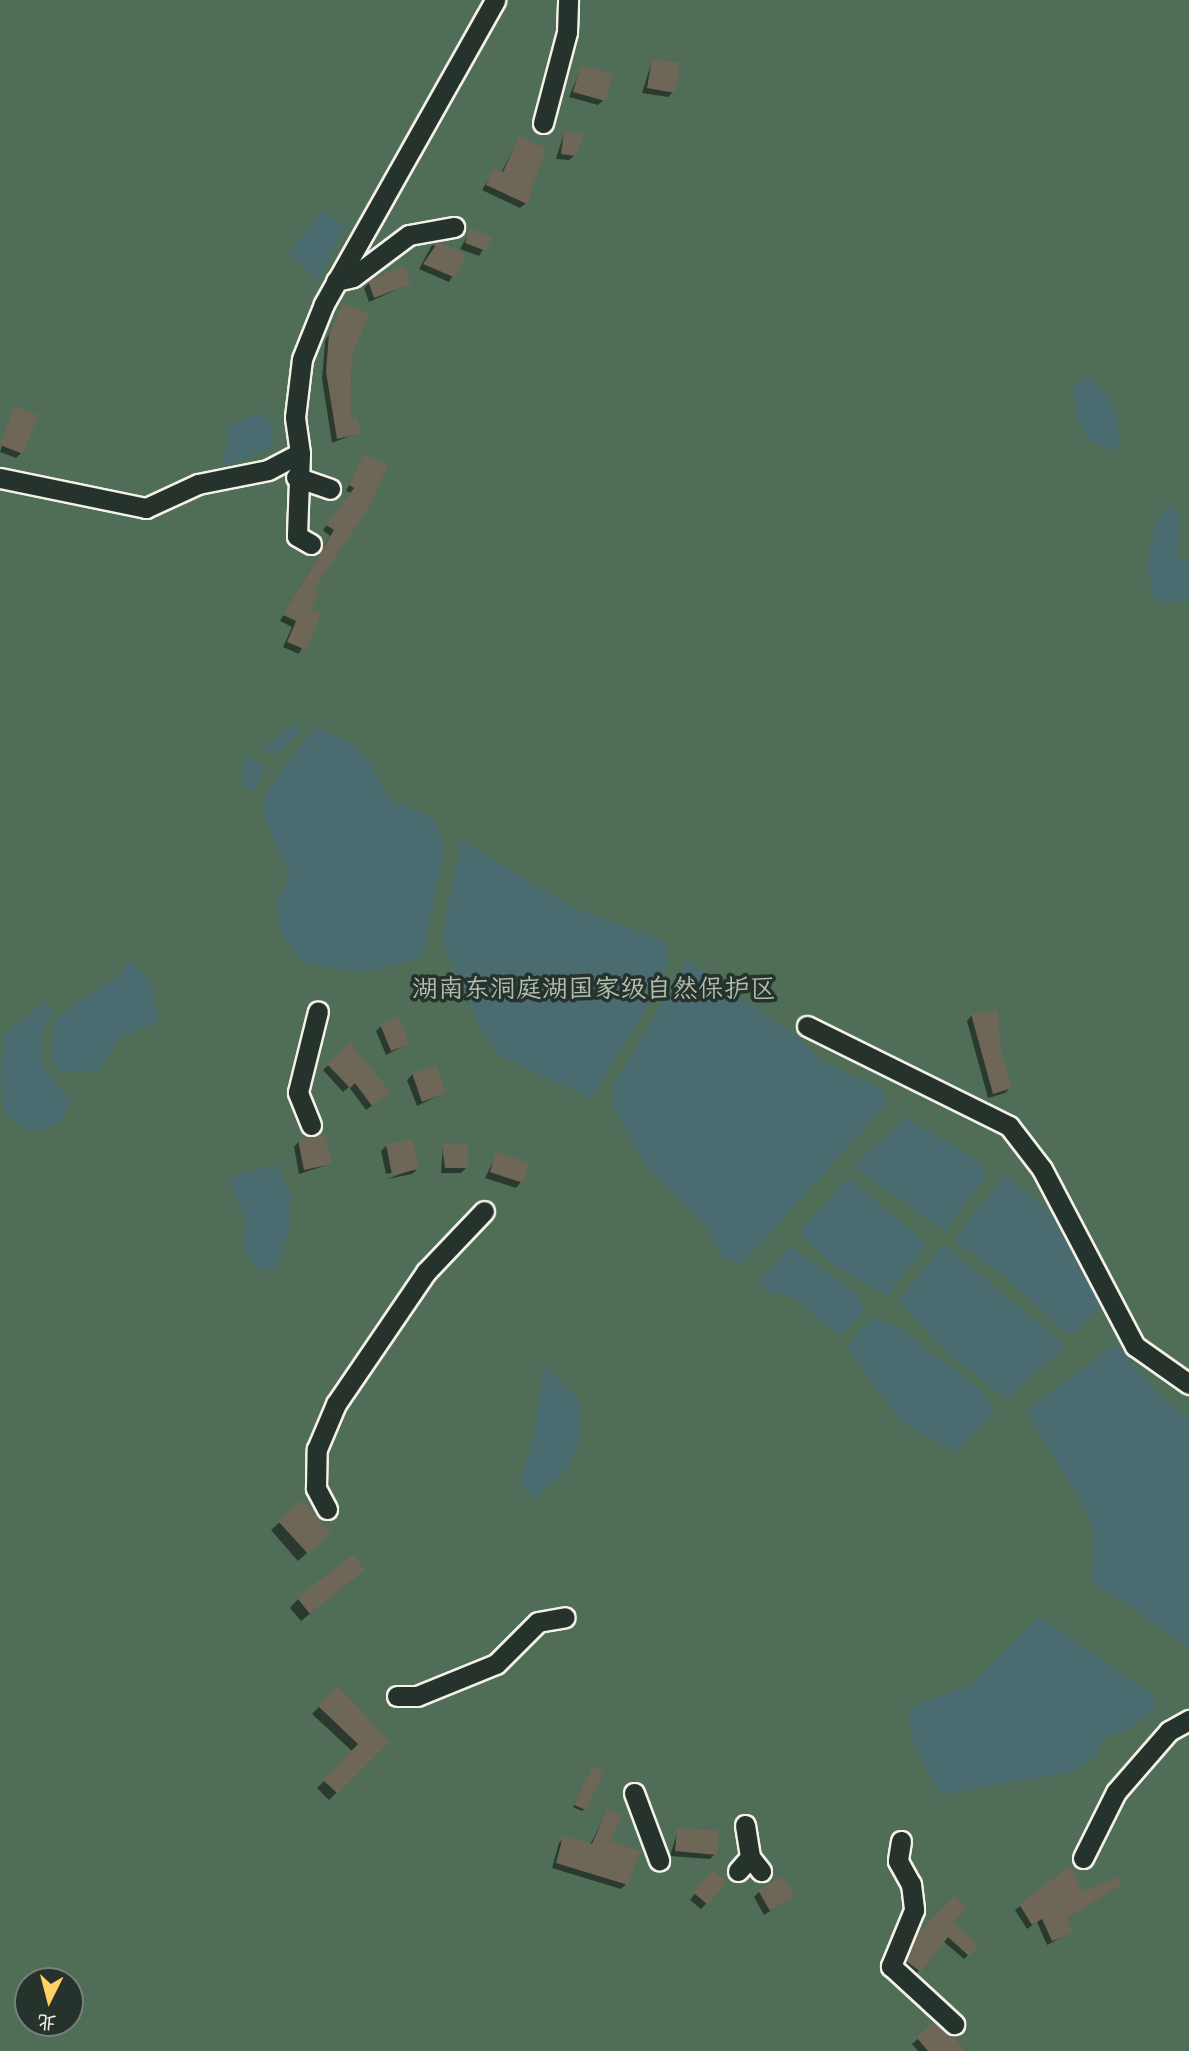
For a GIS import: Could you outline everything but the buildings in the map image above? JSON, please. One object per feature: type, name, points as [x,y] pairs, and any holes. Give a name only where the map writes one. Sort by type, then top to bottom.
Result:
[{"type":"street","points":[[311,544],[297,536],[296,477],[300,453],[295,417],[302,359],[336,281],[495,0]]},
{"type":"street","points":[[543,123],[567,32],[568,0]]},
{"type":"street","points":[[336,281],[353,277],[409,235],[454,227]]},
{"type":"street","points":[[0,478],[146,508],[198,484],[268,470],[300,453]]},
{"type":"street","points":[[296,477],[330,489]]},
{"type":"street","points":[[311,1125],[298,1092],[303,1051],[318,1011]]},
{"type":"street","points":[[807,1026],[1009,1126],[1042,1169],[1135,1346],[1189,1384]]},
{"type":"street","points":[[327,1508],[316,1488],[317,1449],[336,1404],[426,1272],[484,1211]]},
{"type":"street","points":[[397,1696],[417,1696],[496,1664],[538,1622],[565,1617]]},
{"type":"street","points":[[1083,1858],[1116,1792],[1168,1731],[1189,1720]]},
{"type":"street","points":[[634,1793],[659,1860]]},
{"type":"street","points":[[745,1825],[749,1866]]},
{"type":"street","points":[[901,1841],[898,1861],[911,1884],[914,1910],[891,1966],[954,2024]]},
{"type":"green space","name":"湖南东洞庭湖国家级自然保护区","points":[[0,0],[1189,0],[1189,2051],[0,2051]]},
{"type":"water","points":[[323,211],[345,226],[319,281],[288,253]]},
{"type":"water","points":[[1091,376],[1113,405],[1121,440],[1113,452],[1087,438],[1076,415],[1073,387]]},
{"type":"water","points":[[258,413],[273,423],[272,449],[223,466],[229,425]]},
{"type":"water","points":[[1170,502],[1181,519],[1177,557],[1189,563],[1189,598],[1181,603],[1154,600],[1147,565],[1154,528]]},
{"type":"water","points":[[294,724],[301,730],[275,756],[263,748]]},
{"type":"water","points":[[315,727],[350,742],[371,763],[388,799],[433,818],[445,848],[422,957],[363,973],[303,963],[282,935],[276,905],[290,875],[263,815],[265,793]]},
{"type":"water","points":[[247,755],[265,767],[254,792],[240,785]]},
{"type":"water","points":[[461,840],[573,908],[668,942],[668,965],[641,1019],[591,1098],[498,1055],[478,1025],[441,938]]},
{"type":"water","points":[[129,960],[150,982],[159,1021],[119,1038],[100,1070],[62,1072],[50,1062],[55,1018],[121,974]]},
{"type":"water","points":[[687,960],[800,1039],[823,1062],[882,1089],[887,1104],[741,1265],[722,1256],[707,1226],[648,1169],[614,1109],[614,1084]]},
{"type":"water","points":[[44,1002],[53,1011],[41,1033],[41,1064],[71,1101],[62,1122],[42,1130],[23,1128],[4,1113],[0,1073],[4,1035]]},
{"type":"water","points":[[905,1117],[981,1163],[986,1175],[945,1232],[854,1166]]},
{"type":"water","points":[[277,1164],[291,1195],[289,1232],[276,1269],[258,1269],[243,1248],[246,1222],[228,1178]]},
{"type":"water","points":[[1005,1174],[1068,1226],[1103,1303],[1078,1331],[1066,1334],[1007,1278],[953,1241]]},
{"type":"water","points":[[849,1177],[926,1244],[888,1296],[830,1263],[799,1231]]},
{"type":"water","points":[[944,1245],[1066,1346],[1006,1399],[945,1351],[898,1299]]},
{"type":"water","points":[[791,1246],[856,1293],[865,1310],[840,1337],[795,1298],[768,1291],[758,1280]]},
{"type":"water","points":[[872,1318],[900,1328],[981,1390],[995,1411],[956,1451],[901,1422],[847,1347]]},
{"type":"water","points":[[1115,1344],[1168,1403],[1189,1416],[1189,1647],[1092,1581],[1094,1533],[1085,1508],[1026,1411]]},
{"type":"water","points":[[543,1364],[580,1400],[581,1435],[568,1469],[534,1498],[520,1484],[535,1432]]},
{"type":"water","points":[[1039,1616],[1153,1695],[1157,1706],[1130,1729],[1104,1738],[1096,1757],[1070,1772],[940,1795],[914,1745],[907,1709],[970,1685]]}]
